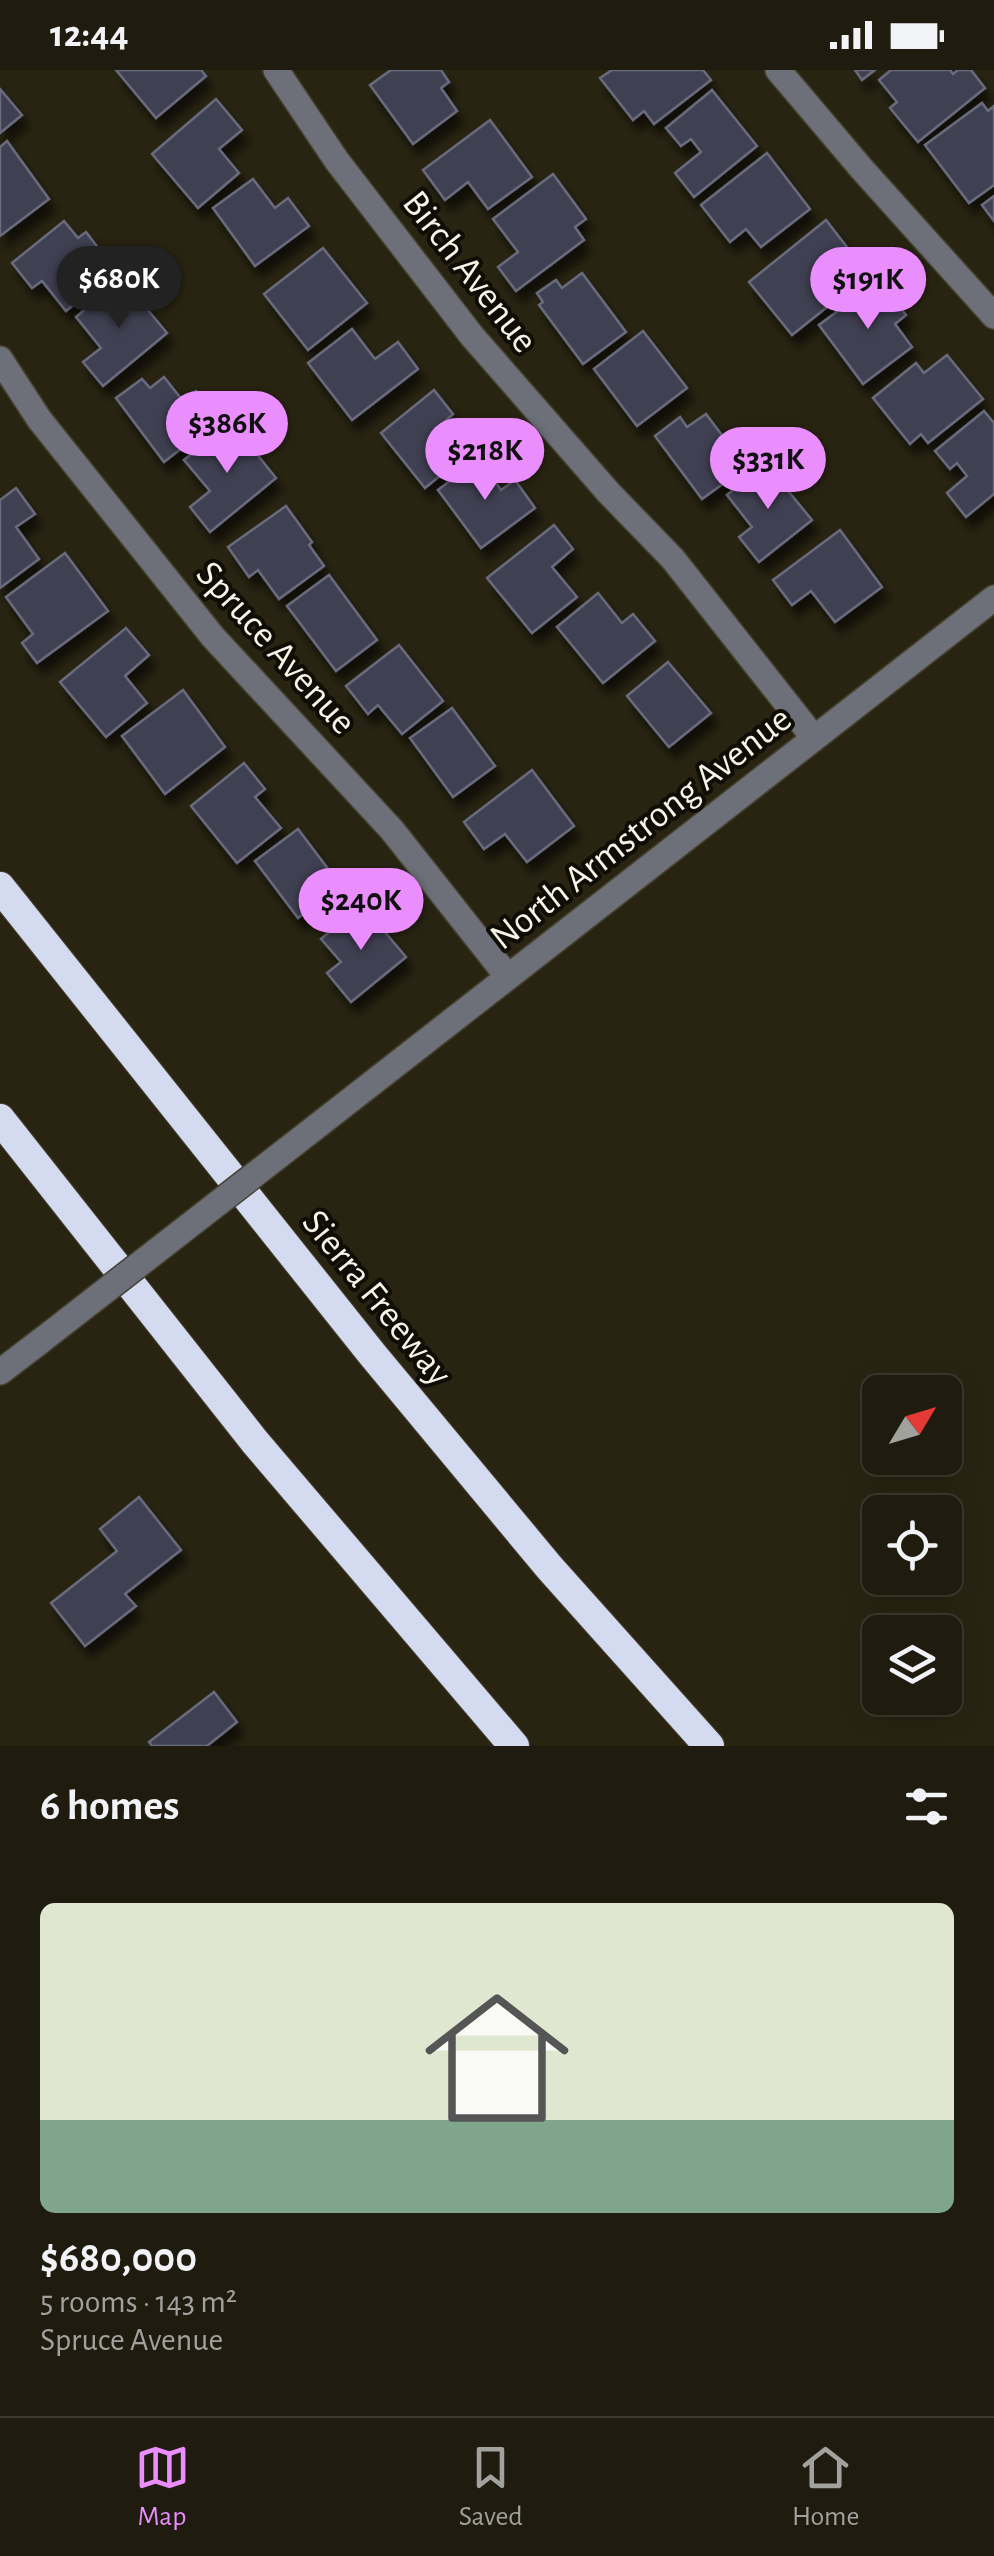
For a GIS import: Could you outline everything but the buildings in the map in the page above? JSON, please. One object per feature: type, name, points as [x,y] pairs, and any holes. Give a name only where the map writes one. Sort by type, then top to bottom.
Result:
[{"type":"highway","name":"Sierra Freeway","points":[[0,887],[372,1354],[548,1566],[710,1746]]},
{"type":"highway","points":[[0,1119],[255,1442],[514,1746]]},
{"type":"street","name":"Birch Avenue","points":[[276,70],[337,161],[460,322],[585,467],[684,571],[814,738]]},
{"type":"street","points":[[778,70],[994,316]]},
{"type":"street","name":"Spruce Avenue","points":[[0,359],[40,420],[212,637],[392,830],[508,978]]},
{"type":"street","name":"North Armstrong Avenue","points":[[0,1372],[994,598]]}]
